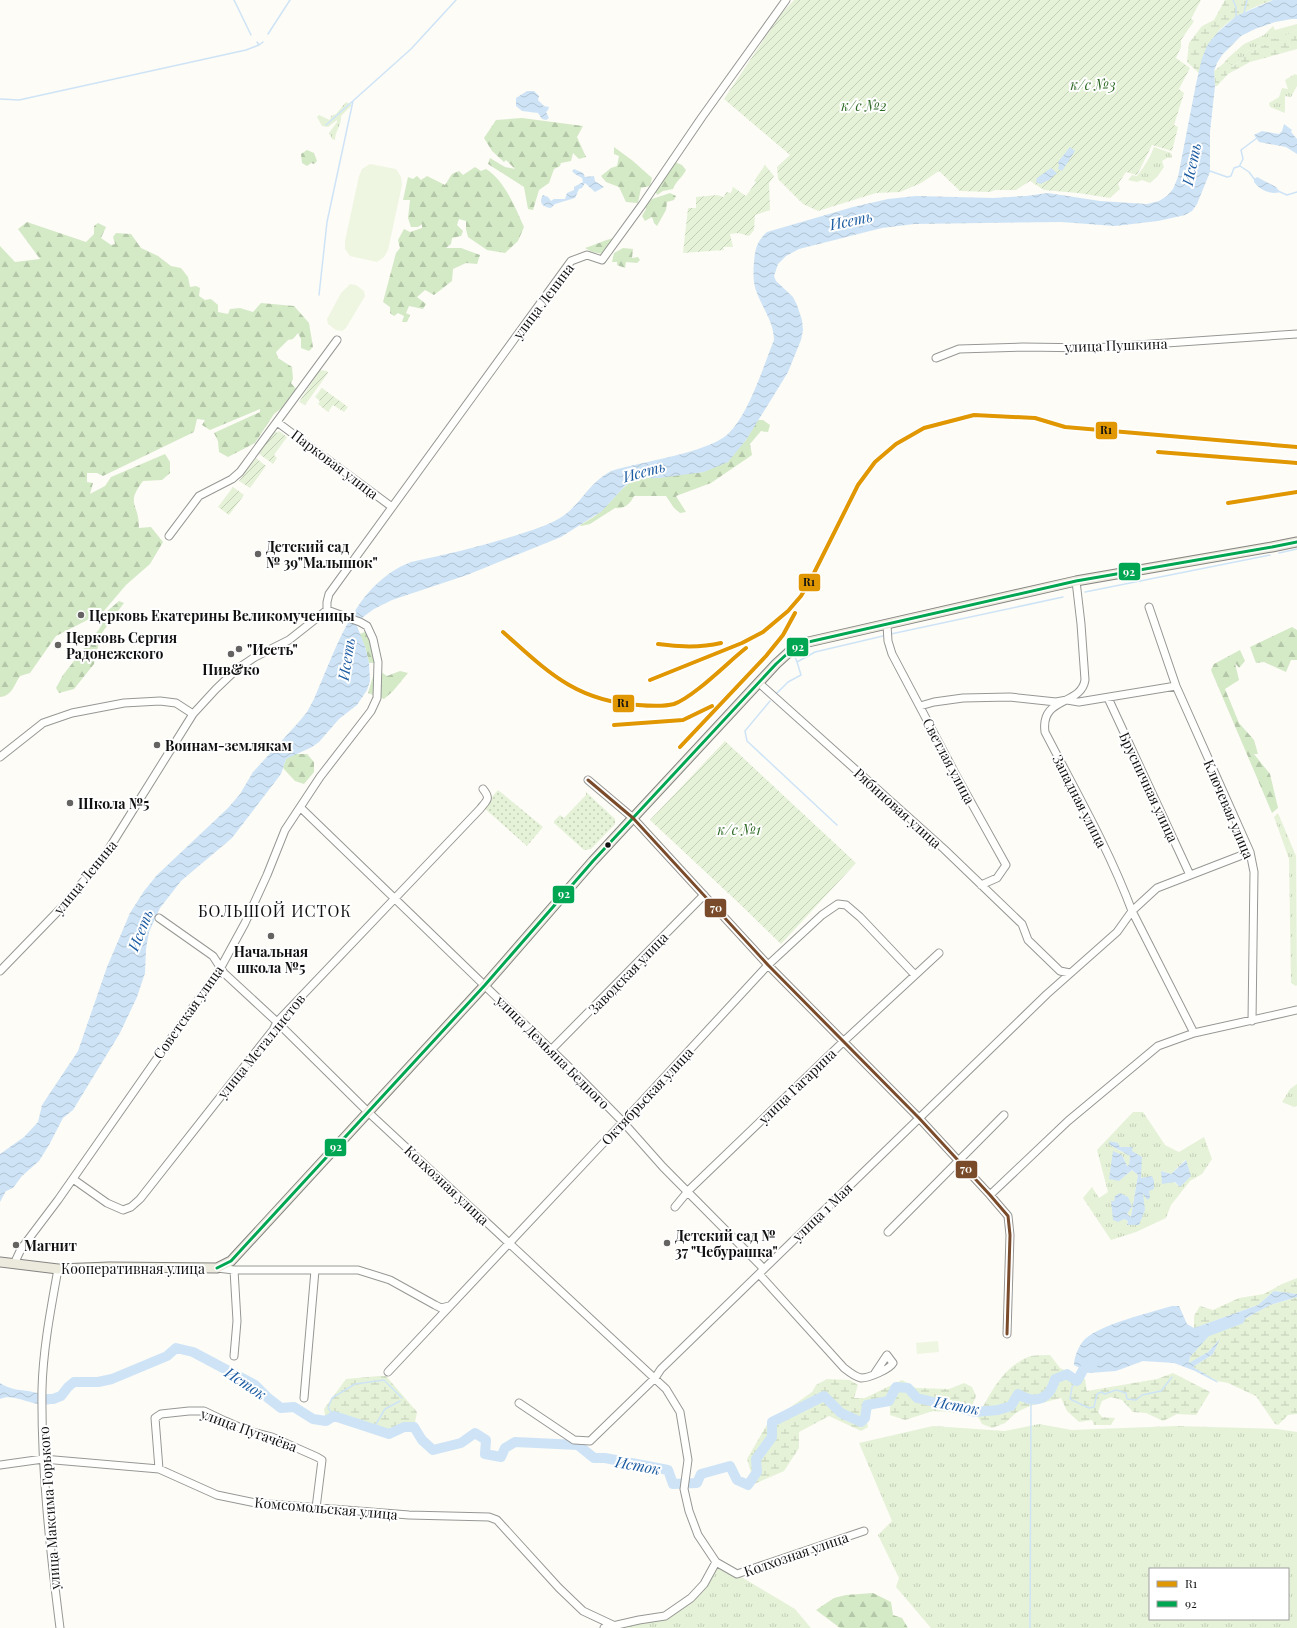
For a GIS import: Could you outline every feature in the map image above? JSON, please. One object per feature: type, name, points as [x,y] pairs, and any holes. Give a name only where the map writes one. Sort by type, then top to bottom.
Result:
[{"type":"main road","points":[[217,1268],[231,1261],[485,985],[593,861],[788,653],[804,643],[1076,581],[1297,542]]},
{"type":"main road","name":"Кооперативная улица","points":[[0,1262],[58,1269],[109,1267],[217,1268]]},
{"type":"street","name":"улица Ленина","points":[[0,972],[62,907],[105,855],[194,714],[226,678],[255,657],[289,640],[328,610],[327,602],[329,594],[571,261],[587,255],[602,260],[642,205],[772,17],[786,0]]},
{"type":"street","name":"улица Пушкина","points":[[936,358],[959,349],[1023,347],[1094,348],[1297,334]]},
{"type":"street","name":"Парковая улица","points":[[169,536],[199,496],[232,479],[240,472],[337,340]]},
{"type":"street","name":"Парковая улица","points":[[277,422],[392,507]]},
{"type":"street","name":"Западная улица","points":[[1076,581],[1081,624],[1085,680],[1084,687],[1082,690],[1047,712],[1043,721],[1044,732],[1104,847],[1126,894],[1132,911],[1194,1033]]},
{"type":"street","name":"Ключевая улица","points":[[1149,607],[1176,686],[1250,852],[1254,872],[1252,1021]]},
{"type":"street","name":"Советская улица","points":[[14,1264],[21,1249],[73,1179],[220,966],[258,896],[285,830],[320,777],[371,711],[377,698],[378,662],[373,639],[367,626],[328,610]]},
{"type":"street","name":"Светлая улица","points":[[887,625],[888,641],[892,654],[957,778],[1006,864],[997,878],[981,885]]},
{"type":"street","name":"Рябиновая улица","points":[[759,683],[944,849],[1022,924],[1028,940],[1060,971],[1070,973]]},
{"type":"street","points":[[920,706],[934,702],[963,698],[1010,697],[1056,702],[1066,700],[1079,702],[1176,686]]},
{"type":"street","name":"Брусничная улица","points":[[1108,698],[1190,875]]},
{"type":"street","points":[[0,756],[43,724],[72,713],[124,703],[160,702],[176,703],[194,714]]},
{"type":"street","points":[[588,780],[633,818],[768,965],[920,1118],[1008,1216],[1010,1235],[1007,1334]]},
{"type":"street","name":"улица Металлистов","points":[[73,1179],[116,1208],[123,1210],[131,1207],[140,1199],[268,1036],[277,1022],[480,809],[488,798],[488,795],[483,789]]},
{"type":"street","name":"улица Демьяна Бедного","points":[[300,808],[485,985],[623,1122],[761,1271],[844,1368],[861,1378],[869,1377],[875,1373]]},
{"type":"street","name":"улица 1 Мая","points":[[519,1403],[574,1440],[590,1441],[761,1271],[1047,994],[1117,932],[1132,911],[1157,888],[1250,852]]},
{"type":"street","name":"Заводская улица","points":[[551,1050],[704,896]]},
{"type":"street","name":"Октябрьская улица","points":[[388,1372],[768,965],[822,915],[838,904],[846,905],[860,917],[915,975]]},
{"type":"street","name":"Колхозная улица","points":[[159,918],[213,956],[224,973],[277,1022],[368,1112],[655,1378],[672,1397],[680,1412],[688,1460],[684,1489],[689,1511],[698,1535],[716,1562],[737,1574],[864,1531]]},
{"type":"street","name":"улица Гагарина","points":[[675,1207],[688,1192],[844,1040],[939,953]]},
{"type":"street","points":[[990,1195],[1068,1121],[1158,1046],[1194,1033],[1297,1010]]},
{"type":"street","points":[[888,1232],[1004,1115]]},
{"type":"street","name":"Кооперативная улица","points":[[217,1268],[234,1270],[358,1270],[376,1274],[390,1280],[442,1308],[449,1306]]},
{"type":"street","name":"улица Максима Горького","points":[[58,1269],[47,1334],[42,1388],[42,1459],[51,1561],[60,1628]]},
{"type":"street","points":[[234,1270],[237,1321],[234,1356]]},
{"type":"street","points":[[304,1398],[315,1270]]},
{"type":"street","name":"улица Пугачёва","points":[[159,1469],[154,1418],[161,1414],[188,1410],[204,1411],[248,1431],[272,1437],[322,1460],[316,1508]]},
{"type":"street","name":"Комсомольская улица","points":[[0,1465],[42,1459],[159,1469],[217,1495],[256,1503],[409,1516],[490,1517],[497,1520],[559,1588],[584,1611],[615,1626]]},
{"type":"street","points":[[604,1628],[665,1616],[691,1598],[704,1584],[716,1562]]},
{"type":"green space","points":[[794,0],[1201,0],[1191,19],[1194,21],[1181,40],[1181,47],[1176,58],[1190,68],[1179,89],[1184,93],[1174,125],[1178,127],[1172,151],[1152,145],[1137,175],[1126,172],[1118,184],[1120,189],[1110,198],[1044,190],[1030,181],[1016,190],[995,190],[990,192],[960,191],[939,171],[921,183],[900,192],[876,193],[818,211],[803,204],[778,179],[777,167],[790,155],[724,99],[781,14]]},
{"type":"green space","points":[[1225,0],[1273,0],[1246,11],[1225,25],[1216,34],[1209,45],[1203,58],[1199,73],[1187,62],[1189,43],[1202,26],[1214,20]]},
{"type":"green space","points":[[1297,24],[1297,30],[1266,45],[1260,45],[1253,52],[1248,50],[1241,61],[1232,66],[1228,63],[1228,58],[1244,44],[1264,35],[1273,26],[1275,30]]},
{"type":"green space","points":[[1297,30],[1297,49],[1250,62],[1228,74],[1217,86],[1215,86],[1214,71],[1228,58],[1228,63],[1233,66],[1241,61],[1248,50],[1253,52],[1260,45],[1266,45],[1269,38],[1276,39]]},
{"type":"green space","points":[[1295,74],[1297,75],[1297,86],[1291,97],[1285,96],[1285,113],[1270,107],[1269,103],[1279,97],[1282,88],[1288,89],[1285,80]]},
{"type":"green space","points":[[346,102],[352,105],[341,116],[335,140],[332,139],[329,133],[337,120],[328,127],[322,126],[317,117],[319,115],[330,120],[331,116],[336,114]]},
{"type":"green space","points":[[522,118],[583,126],[577,137],[586,157],[579,159],[573,153],[571,161],[561,163],[560,166],[554,169],[549,183],[539,190],[533,210],[528,209],[524,187],[488,164],[490,158],[505,167],[515,169],[506,160],[504,162],[492,151],[484,138],[496,120]]},
{"type":"green space","points":[[614,147],[652,178],[650,186],[641,188],[638,203],[626,202],[619,187],[606,182],[601,176],[611,168],[617,166],[619,156],[614,154]]},
{"type":"green space","points":[[1154,147],[1171,153],[1172,158],[1167,158],[1162,161],[1164,167],[1157,177],[1150,183],[1142,180],[1137,182],[1128,180],[1132,175],[1137,176],[1147,162]]},
{"type":"green space","points":[[307,150],[314,153],[317,161],[314,164],[311,163],[307,166],[302,163],[301,154]]},
{"type":"green space","points":[[675,162],[682,165],[686,170],[673,189],[663,191],[657,195],[655,190]]},
{"type":"green space","points":[[370,164],[396,169],[401,177],[402,185],[388,250],[384,257],[377,262],[350,256],[345,249],[345,241],[359,176],[362,169]]},
{"type":"green space","points":[[765,165],[774,176],[769,183],[770,210],[755,215],[754,230],[749,236],[738,233],[730,234],[733,247],[723,247],[724,250],[683,253],[688,208],[696,208],[696,197],[717,195],[724,197],[726,192],[731,193],[733,187],[746,196],[756,182],[754,181]]},
{"type":"green space","points":[[475,167],[481,171],[486,169],[493,174],[509,195],[524,227],[518,241],[505,253],[487,250],[468,237],[466,221],[459,219],[457,225],[463,231],[461,236],[452,238],[451,244],[446,248],[461,248],[480,255],[477,264],[466,263],[453,269],[452,281],[434,295],[425,290],[417,297],[426,304],[423,309],[409,306],[406,313],[410,315],[407,322],[402,322],[404,316],[398,313],[394,316],[390,313],[390,307],[383,302],[396,253],[400,248],[398,240],[404,229],[410,232],[422,228],[422,224],[418,227],[411,227],[408,218],[410,200],[403,200],[408,177],[413,179],[417,176],[421,180],[427,176],[445,185],[452,174],[459,171],[463,175]]},
{"type":"green space","points":[[670,193],[676,196],[674,200],[667,202],[666,210],[657,226],[652,217],[645,221],[642,216],[646,209],[645,205],[652,199]]},
{"type":"green space","points":[[27,222],[86,242],[94,234],[94,226],[98,223],[106,227],[101,238],[111,245],[115,244],[113,237],[116,233],[131,234],[141,248],[158,256],[171,266],[181,268],[188,277],[190,287],[196,286],[200,288],[199,296],[205,300],[211,299],[218,305],[218,312],[228,314],[230,309],[240,308],[253,312],[261,303],[294,306],[309,323],[313,347],[309,351],[301,348],[301,339],[298,333],[293,339],[288,340],[276,352],[278,358],[292,367],[293,379],[291,383],[296,389],[283,407],[274,414],[255,443],[228,457],[219,452],[218,441],[214,433],[260,412],[260,409],[210,430],[202,425],[205,420],[197,419],[194,432],[103,476],[97,473],[87,473],[87,482],[93,483],[90,494],[105,486],[111,477],[165,454],[170,462],[170,473],[162,480],[143,481],[135,495],[134,500],[139,528],[151,527],[163,542],[150,564],[126,585],[103,612],[56,636],[30,673],[20,676],[10,692],[7,695],[0,697],[0,246],[15,262],[40,259],[18,229]]},
{"type":"green space","points":[[614,238],[603,254],[592,252],[585,248],[607,240]]},
{"type":"green space","points":[[623,248],[633,249],[632,258],[638,257],[640,260],[637,263],[626,262],[625,268],[617,265],[617,262],[612,262],[614,253]]},
{"type":"green space","points":[[350,284],[356,285],[364,291],[365,296],[346,328],[342,331],[336,330],[328,324],[327,319],[341,293]]},
{"type":"green space","points":[[320,370],[327,371],[328,373],[305,405],[299,402]]},
{"type":"green space","points":[[322,388],[348,407],[344,412],[333,405],[328,412],[318,404],[320,401],[315,397]]},
{"type":"green space","points":[[757,420],[763,420],[770,425],[768,432],[761,431],[750,444],[752,455],[711,483],[676,496],[686,512],[680,513],[674,508],[666,496],[634,496],[629,504],[624,507],[615,508],[590,524],[580,525],[599,513],[627,485],[638,478],[704,472],[746,440]]},
{"type":"green space","points":[[274,431],[278,433],[279,431],[287,437],[274,455],[277,458],[273,464],[258,453]]},
{"type":"green space","points":[[256,458],[266,466],[250,488],[239,481]]},
{"type":"green space","points":[[233,487],[244,495],[229,515],[218,507]]},
{"type":"green space","points":[[119,601],[124,603],[101,634],[94,664],[74,689],[59,693],[56,688],[63,675],[100,628],[105,613]]},
{"type":"green space","points":[[1292,627],[1297,630],[1297,660],[1291,660],[1286,672],[1264,662],[1256,663],[1250,647]]},
{"type":"green space","points":[[368,631],[378,658],[375,663],[369,663],[365,646],[359,634]]},
{"type":"green space","points":[[1240,650],[1245,661],[1239,668],[1235,663],[1239,680],[1225,689],[1239,723],[1254,740],[1258,754],[1254,754],[1270,774],[1278,808],[1272,813],[1211,670],[1214,664]]},
{"type":"green space","points":[[378,670],[387,676],[400,671],[408,673],[384,699],[368,693],[374,673]]},
{"type":"green space","name":"к/с №1","points":[[725,741],[856,863],[781,944],[650,820]]},
{"type":"green space","points":[[294,754],[307,754],[314,762],[314,772],[304,784],[295,781],[283,768],[286,759]]},
{"type":"green space","points":[[498,790],[543,827],[527,846],[483,807]]},
{"type":"green space","points":[[586,792],[615,819],[615,824],[591,849],[584,850],[554,823],[554,821],[560,815],[564,818],[586,795]]},
{"type":"green space","points":[[1278,813],[1296,856],[1296,986],[1291,983],[1289,859],[1274,817]]},
{"type":"green space","points":[[1297,1084],[1297,1106],[1294,1107],[1282,1102],[1290,1089]]},
{"type":"green space","points":[[1133,1112],[1143,1112],[1165,1145],[1179,1152],[1204,1137],[1212,1159],[1202,1174],[1190,1181],[1171,1205],[1166,1218],[1136,1232],[1111,1240],[1083,1198],[1092,1187],[1099,1198],[1108,1192],[1097,1150]],"holes":[[[1110,1145],[1120,1147],[1141,1157],[1141,1178],[1147,1200],[1143,1192],[1131,1217],[1138,1175],[1132,1170],[1119,1181],[1122,1155],[1127,1166],[1129,1166],[1130,1156]],[[1185,1160],[1186,1160],[1180,1187],[1161,1171],[1171,1174]],[[1111,1201],[1114,1201],[1131,1217],[1127,1225],[1128,1221],[1124,1219]]]},
{"type":"green space","points":[[1297,1278],[1297,1294],[1274,1291],[1258,1305],[1194,1328],[1194,1316],[1200,1306],[1213,1310],[1239,1298],[1264,1294]]},
{"type":"green space","points":[[1297,1297],[1297,1414],[1288,1415],[1278,1425],[1275,1424],[1256,1396],[1228,1383],[1217,1381],[1193,1367],[1213,1354],[1219,1340],[1208,1352],[1189,1364],[1190,1357],[1217,1326],[1239,1322],[1270,1305]]},
{"type":"green space","points":[[938,1341],[939,1352],[917,1354],[916,1343]]},
{"type":"green space","points":[[1050,1355],[1060,1368],[1085,1379],[1087,1391],[1157,1379],[1173,1373],[1210,1392],[1196,1415],[1177,1414],[1163,1421],[1146,1413],[1133,1412],[1122,1400],[1111,1397],[1102,1401],[1098,1412],[1102,1417],[1115,1418],[1111,1425],[1094,1425],[1092,1420],[1079,1422],[1067,1411],[1061,1398],[1030,1406],[1017,1412],[1005,1423],[992,1428],[982,1424],[978,1417],[993,1390],[1006,1373],[1021,1360],[1031,1356]]},
{"type":"green space","points":[[386,1376],[417,1412],[414,1427],[404,1427],[389,1434],[334,1416],[326,1421],[324,1409],[346,1379]]},
{"type":"green space","points":[[827,1379],[850,1380],[858,1385],[854,1398],[865,1398],[902,1380],[916,1388],[949,1389],[964,1383],[972,1387],[976,1396],[970,1411],[965,1413],[933,1411],[905,1420],[890,1415],[890,1406],[871,1407],[866,1417],[868,1427],[861,1431],[829,1416],[799,1432],[799,1448],[784,1471],[745,1488],[743,1485],[751,1472],[747,1459],[768,1423],[812,1392],[816,1385]]},
{"type":"green space","points":[[1039,1424],[1072,1430],[1176,1426],[1277,1429],[1297,1432],[1297,1628],[931,1628],[896,1587],[899,1578],[878,1535],[892,1521],[859,1443],[933,1426],[1005,1431]]},
{"type":"green space","points":[[716,1562],[795,1609],[811,1628],[604,1628],[639,1620],[678,1607],[704,1584]]},
{"type":"green space","points":[[873,1593],[891,1602],[893,1615],[902,1618],[908,1628],[840,1628],[816,1610],[834,1598],[846,1595]]},
{"type":"water","name":"Исеть","points":[[1273,0],[1297,0],[1297,19],[1275,22],[1241,36],[1222,55],[1217,63],[1214,71],[1215,86],[1210,132],[1210,172],[1197,204],[1192,211],[1185,215],[1158,221],[1115,226],[1061,222],[914,224],[882,228],[799,249],[786,256],[778,264],[774,276],[776,281],[793,297],[797,305],[802,320],[803,330],[801,340],[788,372],[746,440],[728,462],[704,472],[659,478],[638,478],[625,486],[602,511],[561,537],[467,575],[392,600],[374,609],[363,617],[357,626],[365,646],[369,663],[370,681],[367,690],[357,705],[339,719],[319,742],[312,747],[286,759],[281,774],[232,838],[181,881],[160,908],[149,932],[146,949],[145,973],[137,997],[120,1033],[73,1110],[63,1118],[39,1161],[22,1176],[13,1188],[6,1191],[0,1202],[0,1154],[24,1137],[38,1122],[42,1105],[78,1051],[107,967],[130,913],[144,891],[157,875],[228,808],[240,794],[253,772],[307,712],[350,620],[361,602],[375,586],[391,572],[411,562],[496,541],[551,523],[574,507],[596,482],[611,471],[705,447],[728,434],[736,425],[749,403],[774,340],[774,334],[768,316],[756,290],[753,270],[756,249],[759,242],[767,232],[853,207],[888,199],[916,196],[993,198],[1048,193],[1100,201],[1147,204],[1159,201],[1167,196],[1173,189],[1178,177],[1196,84],[1202,58],[1208,44],[1217,33],[1236,16]]},
{"type":"water","points":[[527,91],[534,91],[539,96],[538,100],[544,106],[549,107],[546,112],[549,118],[546,120],[542,119],[538,113],[522,111],[516,106],[516,98]]},
{"type":"water","points":[[1284,124],[1292,130],[1291,132],[1297,139],[1297,154],[1286,147],[1259,142],[1254,135],[1262,131],[1279,134],[1282,131]]},
{"type":"water","points":[[1070,147],[1075,151],[1062,171],[1058,169],[1058,162]]},
{"type":"water","points":[[1051,168],[1057,173],[1049,180],[1040,184],[1036,182],[1037,178]]},
{"type":"water","points":[[574,169],[583,173],[585,177],[594,176],[595,181],[604,187],[595,192],[585,183],[582,188],[579,189],[575,198],[555,204],[551,208],[544,206],[541,202],[543,195],[548,197],[551,201],[554,199],[565,199],[567,193],[574,190],[574,187],[583,182],[582,178],[572,171]]},
{"type":"water","points":[[1257,177],[1276,187],[1280,192],[1273,193],[1262,189],[1254,182],[1254,179]]},
{"type":"water","points":[[1109,1141],[1118,1143],[1120,1147],[1133,1147],[1132,1151],[1142,1157],[1141,1178],[1152,1176],[1154,1181],[1154,1189],[1149,1191],[1150,1198],[1147,1200],[1143,1193],[1145,1210],[1139,1225],[1127,1225],[1128,1221],[1124,1219],[1118,1222],[1113,1220],[1111,1201],[1114,1201],[1115,1196],[1120,1193],[1128,1197],[1132,1206],[1127,1214],[1131,1217],[1138,1175],[1132,1170],[1119,1181],[1109,1179],[1113,1151],[1122,1155],[1127,1166],[1129,1165],[1130,1156],[1110,1145]]},
{"type":"water","points":[[1186,1160],[1191,1176],[1180,1187],[1175,1182],[1162,1184],[1161,1171],[1171,1174]]},
{"type":"water","points":[[1274,1291],[1297,1294],[1297,1297],[1270,1305],[1239,1322],[1217,1327],[1190,1357],[1189,1363],[1208,1352],[1220,1339],[1213,1354],[1193,1367],[1218,1383],[1195,1371],[1174,1363],[1143,1361],[1116,1371],[1089,1373],[1074,1365],[1077,1351],[1081,1344],[1085,1339],[1103,1328],[1172,1306],[1179,1306],[1187,1324],[1194,1328],[1258,1305]]},
{"type":"water","points":[[0,1383],[12,1389],[49,1396],[61,1396],[61,1398],[54,1403],[46,1405],[7,1397],[0,1399]]},
{"type":"waterway","points":[[234,0],[251,35]]},
{"type":"waterway","points":[[268,34],[290,0]]},
{"type":"waterway","points":[[326,125],[411,49],[456,0]]},
{"type":"waterway","points":[[1233,0],[1236,7],[1236,17]]},
{"type":"waterway","points":[[1244,13],[1247,0]]},
{"type":"waterway","points":[[257,42],[259,45],[263,42]]},
{"type":"waterway","points":[[0,99],[19,100],[246,50],[259,45]]},
{"type":"waterway","points":[[319,295],[327,222],[353,101]]},
{"type":"waterway","points":[[1240,165],[1243,159],[1241,150],[1257,138]]},
{"type":"waterway","points":[[1210,171],[1227,177],[1231,176],[1234,168],[1240,166],[1249,172],[1255,180]]},
{"type":"waterway","points":[[1278,191],[1287,195],[1297,192]]},
{"type":"waterway","points":[[1279,553],[1297,549]]},
{"type":"waterway","points":[[1085,592],[1270,555]]},
{"type":"waterway","points":[[891,634],[1063,597]]},
{"type":"waterway","points":[[794,654],[797,662],[815,652],[883,636]]},
{"type":"waterway","points":[[777,693],[788,682],[801,675],[797,662]]},
{"type":"waterway","points":[[770,701],[745,731],[747,741],[837,825]]},
{"type":"waterway","name":"Исток","points":[[1203,1333],[1240,1319]]},
{"type":"waterway","name":"Исток","points":[[48,1399],[61,1396],[74,1382],[98,1382],[112,1379],[167,1356],[176,1348],[193,1352],[255,1385],[281,1408],[294,1407],[313,1419],[326,1421],[334,1416],[389,1434],[404,1427],[414,1427],[422,1440],[433,1450],[461,1443],[475,1433],[486,1440],[485,1454],[501,1457],[505,1448],[515,1442],[578,1445],[594,1458],[605,1458],[668,1470],[673,1484],[697,1483],[701,1474],[730,1466],[737,1480],[748,1485],[757,1472],[756,1459],[772,1437],[772,1422],[824,1396],[841,1413],[861,1422],[865,1418],[867,1405],[889,1401],[896,1387],[908,1388],[917,1398],[975,1412],[998,1410],[1011,1406],[1018,1394],[1031,1399],[1041,1398],[1050,1391],[1055,1379],[1067,1374],[1077,1381],[1083,1370],[1093,1363]]},
{"type":"waterway","points":[[1077,1381],[1072,1387],[1070,1399],[1089,1408],[1094,1407],[1097,1394],[1101,1392],[1105,1394],[1116,1390],[1126,1393],[1127,1399],[1136,1400],[1142,1395],[1161,1391],[1172,1377]]},
{"type":"waterway","points":[[334,1416],[328,1408],[332,1398],[355,1384],[384,1380],[402,1398]]},
{"type":"waterway","points":[[1030,1628],[1031,1399]]},
{"type":"waterway","points":[[373,1429],[385,1409],[400,1401]]},
{"type":"transit line","name":"R1","points":[[650,680],[742,643],[763,632],[788,611],[801,596],[811,579],[858,485],[875,462],[896,444],[924,428],[974,415],[1035,418],[1065,427],[1297,447]]},
{"type":"transit line","name":"R1","points":[[1158,452],[1297,463]]},
{"type":"transit line","name":"R1","points":[[1228,503],[1297,492]]},
{"type":"transit line","name":"92","points":[[217,1268],[231,1261],[485,985],[593,861],[776,664],[788,653],[804,643],[1076,581],[1297,542]]},
{"type":"transit line","name":"R1","points":[[680,747],[766,656],[783,635],[795,613]]},
{"type":"transit line","name":"R1","points":[[503,632],[563,682],[597,697],[616,702],[647,706],[670,705],[682,700],[701,687],[746,648]]},
{"type":"transit line","name":"R1","points":[[658,644],[674,646],[705,646],[721,643]]},
{"type":"transit line","name":"R1","points":[[614,725],[683,720],[712,706]]},
{"type":"transit line","name":"70","points":[[588,780],[633,818],[768,965],[919,1118],[1008,1216],[1010,1235],[1007,1334]]},
{"type":"place","name":"Детский сад № 39\"Малышок\"","points":[[258,554]]},
{"type":"place","name":"Церковь Екатерины Великомученицы","points":[[81,615]]},
{"type":"place","name":"Церковь Сергия Радонежского","points":[[58,645]]},
{"type":"place","name":"\"Исеть\"","points":[[239,649]]},
{"type":"place","name":"Пив&ко","points":[[231,654]]},
{"type":"place","name":"Воинам-землякам","points":[[157,745]]},
{"type":"place","name":"Школа №5","points":[[70,803]]},
{"type":"place","name":"Начальная школа №5","points":[[271,936]]},
{"type":"place","name":"Детский сад № 37 \"Чебурашка\"","points":[[667,1243]]},
{"type":"place","name":"Магнит","points":[[16,1245]]},
{"type":"district","name":"БОЛЬШОЙ ИСТОК","points":[[275,910]]},
{"type":"park label","name":"к/с №3","points":[[1093,84]]},
{"type":"park label","name":"к/с №2","points":[[864,105]]}]
